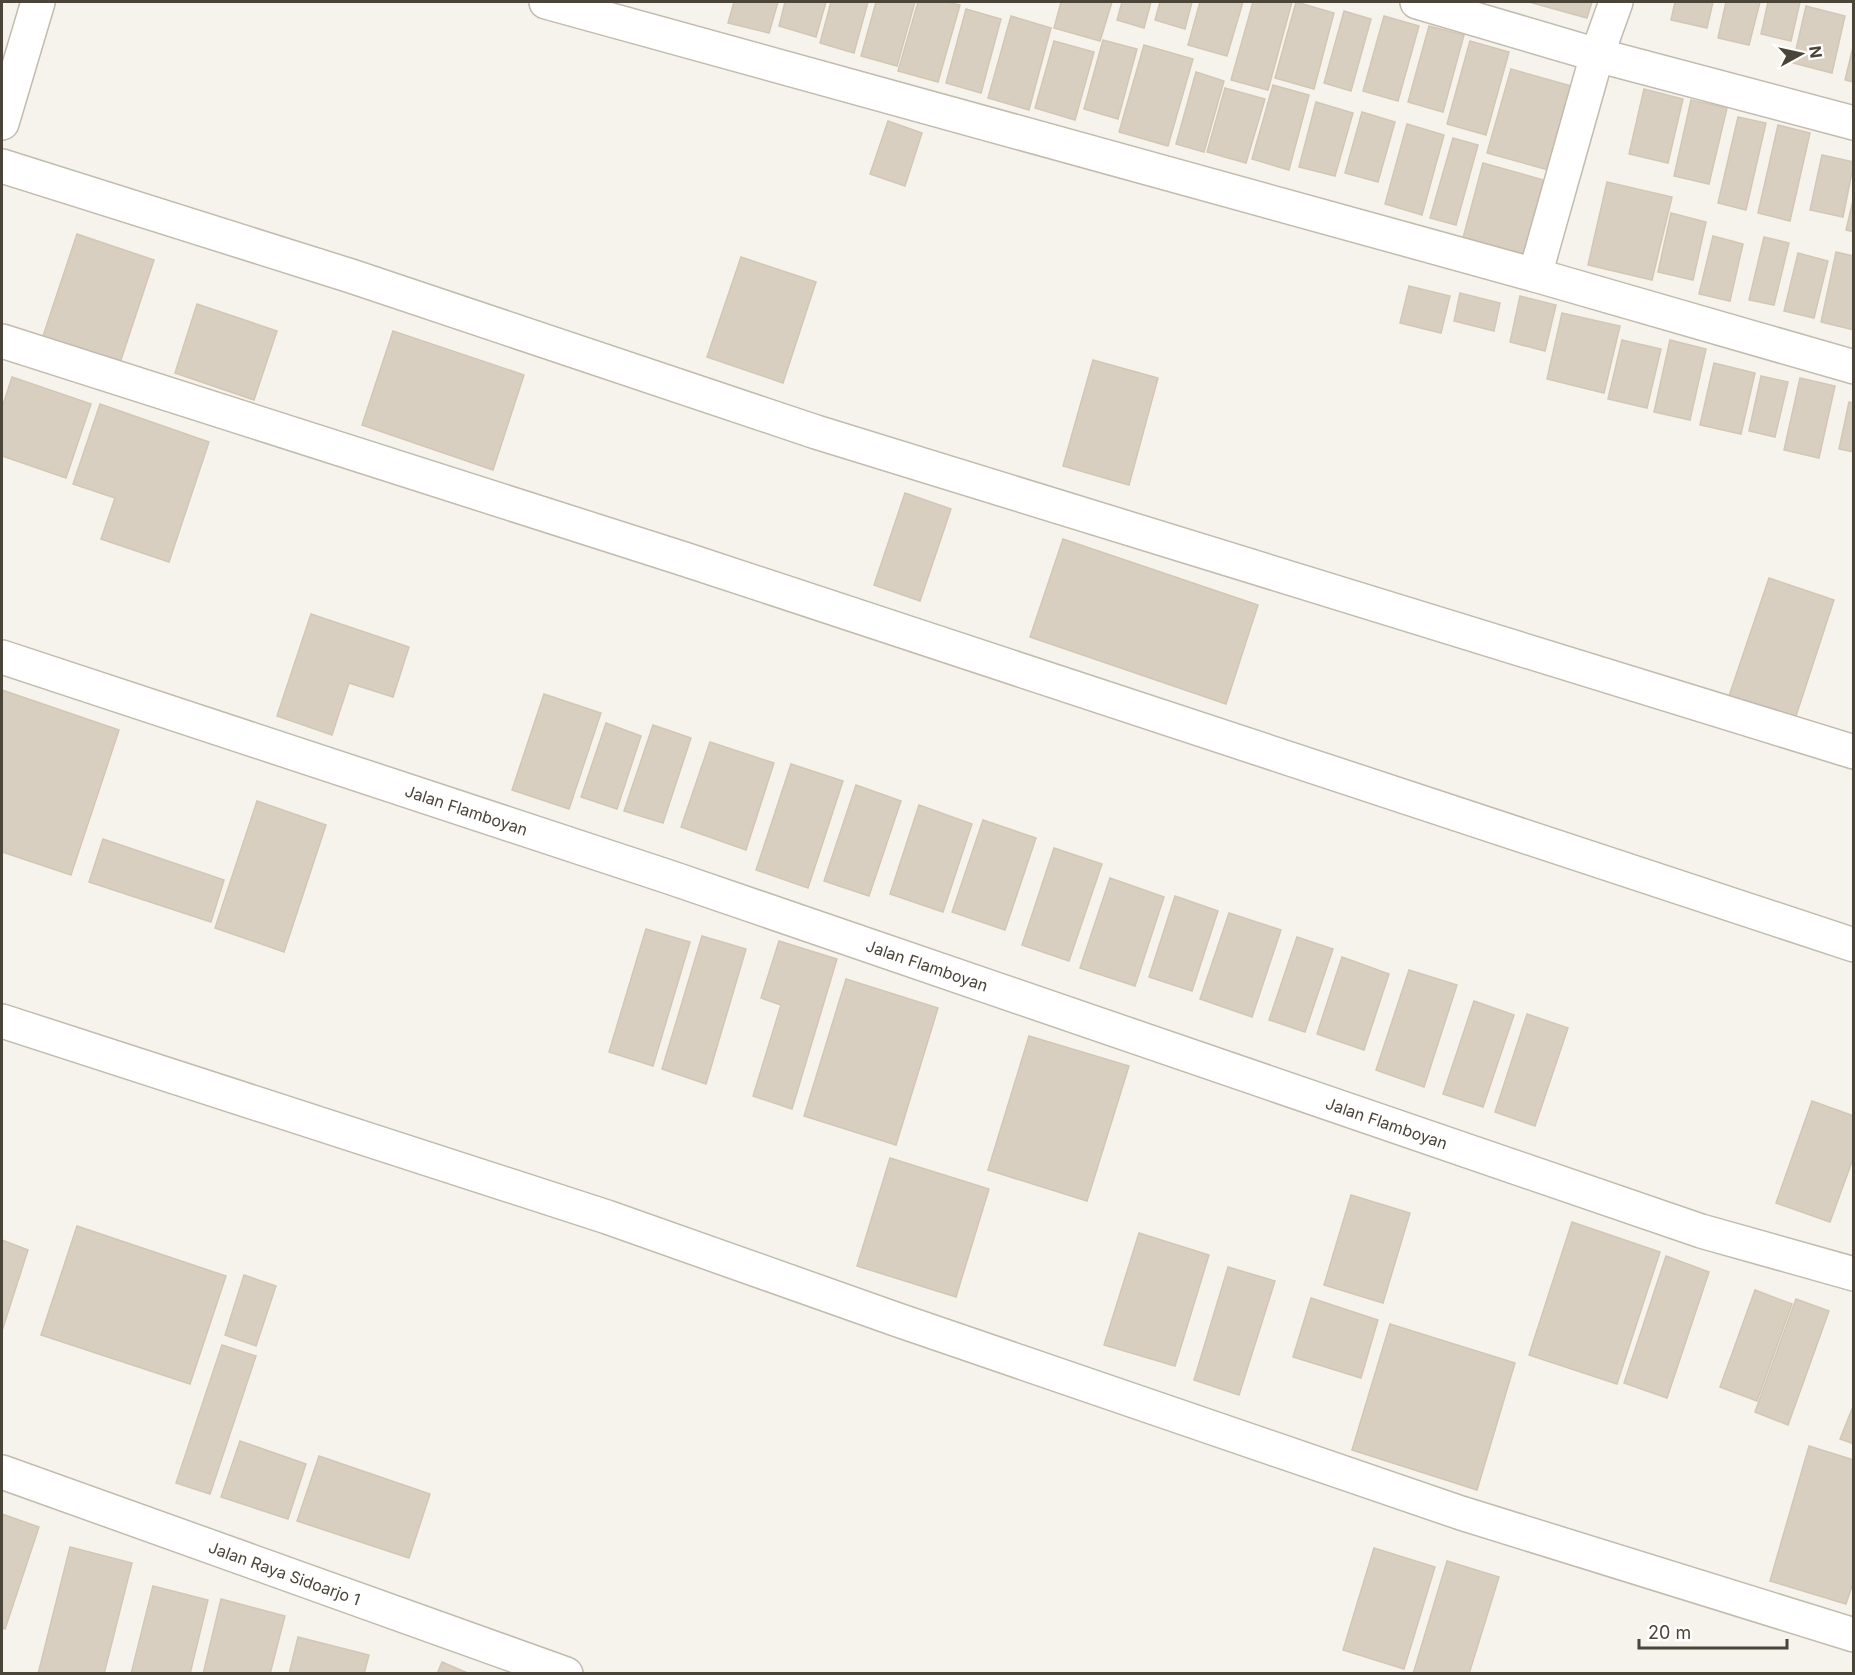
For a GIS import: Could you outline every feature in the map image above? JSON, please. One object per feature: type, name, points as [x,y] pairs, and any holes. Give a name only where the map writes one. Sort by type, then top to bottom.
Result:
[{"type":"street","points":[[2,123],[38,2]]},
{"type":"street","points":[[546,2],[1535,275],[1854,367]]},
{"type":"street","points":[[1417,2],[1597,56],[1854,123]]},
{"type":"street","points":[[1535,275],[1597,56],[1616,2]]},
{"type":"street","points":[[2,166],[351,276],[816,432],[1854,752]]},
{"type":"street","points":[[2,341],[673,555],[1854,945]]},
{"type":"street","name":"Jalan Flamboyan","points":[[2,657],[669,877],[1690,1227],[1854,1274]]},
{"type":"street","points":[[2,1021],[607,1217],[1461,1514],[1854,1635]]},
{"type":"street","name":"Jalan Raya Sidoarjo 1","points":[[2,1472],[566,1674]]},
{"type":"building","points":[[734,2],[778,2],[769,33],[728,23]]},
{"type":"building","points":[[785,2],[826,2],[816,37],[779,26]]},
{"type":"building","points":[[831,2],[868,2],[854,53],[820,43]]},
{"type":"building","points":[[876,2],[915,2],[897,66],[861,56]]},
{"type":"building","points":[[918,2],[947,2],[960,5],[938,82],[898,71]]},
{"type":"building","points":[[1061,2],[1112,2],[1100,41],[1054,28]]},
{"type":"building","points":[[1122,2],[1151,2],[1144,28],[1117,20]]},
{"type":"building","points":[[1160,2],[1192,2],[1185,29],[1155,20]]},
{"type":"building","points":[[1200,2],[1243,2],[1227,56],[1188,45]]},
{"type":"building","points":[[1253,2],[1292,2],[1268,90],[1231,80]]},
{"type":"building","points":[[1296,2],[1334,13],[1314,89],[1275,78]]},
{"type":"building","points":[[1529,2],[1592,2],[1587,18]]},
{"type":"building","points":[[1675,2],[1713,2],[1707,28],[1671,20]]},
{"type":"building","points":[[1726,2],[1760,2],[1749,45],[1718,38]]},
{"type":"building","points":[[1768,2],[1800,2],[1791,41],[1761,34]]},
{"type":"building","points":[[1806,6],[1845,16],[1832,73],[1793,63]]},
{"type":"building","points":[[966,9],[1001,19],[981,93],[946,83]]},
{"type":"building","points":[[1344,11],[1371,19],[1351,91],[1324,83]]},
{"type":"building","points":[[1011,16],[1051,28],[1029,110],[988,98]]},
{"type":"building","points":[[1384,16],[1419,26],[1398,101],[1363,91]]},
{"type":"building","points":[[1429,26],[1464,35],[1443,112],[1408,102]]},
{"type":"building","points":[[1103,40],[1137,49],[1118,119],[1084,109]]},
{"type":"building","points":[[1054,41],[1094,52],[1075,120],[1035,108]]},
{"type":"building","points":[[1470,41],[1509,52],[1486,135],[1447,124]]},
{"type":"building","points":[[1854,43],[1854,82],[1845,80]]},
{"type":"building","points":[[1144,45],[1193,59],[1168,146],[1119,132]]},
{"type":"building","points":[[1511,69],[1575,87],[1552,171],[1487,153]]},
{"type":"building","points":[[1196,72],[1224,81],[1204,152],[1176,144]]},
{"type":"building","points":[[1273,85],[1309,95],[1289,170],[1252,159]]},
{"type":"building","points":[[1225,88],[1265,99],[1246,163],[1207,152]]},
{"type":"building","points":[[1644,89],[1683,99],[1668,163],[1629,154]]},
{"type":"building","points":[[1691,100],[1727,108],[1709,184],[1674,176]]},
{"type":"building","points":[[1316,102],[1353,113],[1335,176],[1299,167]]},
{"type":"building","points":[[1362,112],[1395,122],[1378,182],[1345,173]]},
{"type":"building","points":[[1738,117],[1766,123],[1746,210],[1718,203]]},
{"type":"building","points":[[888,121],[922,133],[905,186],[870,174]]},
{"type":"building","points":[[1407,124],[1444,135],[1422,215],[1385,204]]},
{"type":"building","points":[[1778,125],[1810,133],[1790,221],[1758,213]]},
{"type":"building","points":[[1453,138],[1478,145],[1456,225],[1430,218]]},
{"type":"building","points":[[1822,155],[1854,162],[1843,217],[1810,210]]},
{"type":"building","points":[[1483,163],[1547,181],[1526,255],[1463,238]]},
{"type":"building","points":[[1607,182],[1672,197],[1652,280],[1588,265]]},
{"type":"building","points":[[1854,196],[1854,232],[1846,230]]},
{"type":"building","points":[[1671,213],[1706,222],[1693,280],[1658,272]]},
{"type":"building","points":[[77,234],[154,260],[117,372],[40,345]]},
{"type":"building","points":[[1713,236],[1743,244],[1730,301],[1699,294]]},
{"type":"building","points":[[1764,237],[1789,243],[1774,305],[1749,300]]},
{"type":"building","points":[[1836,252],[1854,256],[1854,330],[1821,322]]},
{"type":"building","points":[[1798,253],[1828,261],[1814,318],[1784,311]]},
{"type":"building","points":[[741,257],[816,282],[783,383],[707,357]]},
{"type":"building","points":[[1409,286],[1450,296],[1441,333],[1400,323]]},
{"type":"building","points":[[1460,293],[1500,303],[1494,331],[1454,321]]},
{"type":"building","points":[[1520,296],[1556,305],[1545,351],[1510,342]]},
{"type":"building","points":[[197,304],[277,331],[254,400],[175,373]]},
{"type":"building","points":[[1562,313],[1620,326],[1604,393],[1547,379]]},
{"type":"building","points":[[393,331],[524,375],[493,470],[362,425]]},
{"type":"building","points":[[1622,340],[1661,349],[1647,408],[1608,399]]},
{"type":"building","points":[[1670,340],[1706,349],[1690,420],[1654,412]]},
{"type":"building","points":[[1093,360],[1158,378],[1129,485],[1063,466]]},
{"type":"building","points":[[1714,363],[1755,373],[1741,434],[1700,425]]},
{"type":"building","points":[[1761,376],[1788,382],[1775,437],[1749,431]]},
{"type":"building","points":[[12,377],[91,404],[66,478],[2,456],[2,408]]},
{"type":"building","points":[[1800,378],[1835,386],[1819,458],[1784,450]]},
{"type":"building","points":[[1849,402],[1854,403],[1854,452],[1839,449]]},
{"type":"building","points":[[100,404],[209,442],[169,562],[101,539],[115,498],[73,484]]},
{"type":"building","points":[[905,493],[951,509],[920,601],[874,585]]},
{"type":"building","points":[[1063,539],[1258,605],[1226,704],[1030,637]]},
{"type":"building","points":[[1769,578],[1834,600],[1795,719],[1729,696]]},
{"type":"building","points":[[311,614],[409,647],[393,697],[349,683],[332,735],[277,716]]},
{"type":"building","points":[[2,690],[119,730],[71,875],[2,852]]},
{"type":"building","points":[[544,694],[601,713],[569,809],[512,790]]},
{"type":"building","points":[[606,723],[641,736],[617,809],[581,797]]},
{"type":"building","points":[[653,725],[691,738],[663,823],[624,811]]},
{"type":"building","points":[[710,742],[774,763],[746,850],[681,827]]},
{"type":"building","points":[[791,764],[843,781],[808,888],[756,870]]},
{"type":"building","points":[[856,785],[901,801],[869,896],[824,881]]},
{"type":"building","points":[[257,801],[326,825],[284,952],[215,928]]},
{"type":"building","points":[[919,805],[972,824],[943,912],[890,894]]},
{"type":"building","points":[[983,820],[1036,838],[1005,930],[952,912]]},
{"type":"building","points":[[103,839],[224,880],[211,922],[89,882]]},
{"type":"building","points":[[1054,848],[1102,864],[1069,961],[1022,945]]},
{"type":"building","points":[[1110,878],[1164,897],[1135,986],[1080,968]]},
{"type":"building","points":[[1175,896],[1218,911],[1192,991],[1149,977]]},
{"type":"building","points":[[1229,913],[1281,930],[1252,1017],[1200,999]]},
{"type":"building","points":[[646,929],[690,942],[653,1066],[609,1052]]},
{"type":"building","points":[[702,936],[746,949],[706,1084],[662,1069]]},
{"type":"building","points":[[1297,937],[1333,949],[1305,1032],[1269,1020]]},
{"type":"building","points":[[779,941],[837,959],[792,1109],[753,1096],[781,1005],[761,998]]},
{"type":"building","points":[[1342,957],[1389,974],[1364,1050],[1317,1034]]},
{"type":"building","points":[[1409,970],[1457,985],[1424,1087],[1376,1070]]},
{"type":"building","points":[[846,979],[938,1008],[896,1145],[804,1116]]},
{"type":"building","points":[[1474,1001],[1514,1015],[1483,1107],[1443,1094]]},
{"type":"building","points":[[1527,1014],[1568,1028],[1535,1126],[1495,1112]]},
{"type":"building","points":[[1029,1036],[1129,1066],[1087,1201],[988,1170]]},
{"type":"building","points":[[1812,1101],[1854,1116],[1854,1156],[1830,1222],[1776,1203]]},
{"type":"building","points":[[890,1158],[989,1189],[956,1297],[857,1266]]},
{"type":"building","points":[[1351,1195],[1410,1213],[1383,1303],[1324,1285]]},
{"type":"building","points":[[1572,1222],[1660,1252],[1617,1384],[1529,1355]]},
{"type":"building","points":[[77,1226],[226,1276],[190,1384],[41,1335]]},
{"type":"building","points":[[1139,1233],[1209,1255],[1175,1366],[1104,1345]]},
{"type":"building","points":[[2,1240],[28,1250],[2,1331]]},
{"type":"building","points":[[1666,1256],[1709,1272],[1667,1398],[1624,1383]]},
{"type":"building","points":[[1228,1267],[1275,1281],[1239,1395],[1194,1380]]},
{"type":"building","points":[[244,1275],[276,1286],[256,1346],[225,1335]]},
{"type":"building","points":[[1755,1290],[1792,1304],[1757,1401],[1720,1387]]},
{"type":"building","points":[[1311,1298],[1378,1320],[1361,1378],[1293,1357]]},
{"type":"building","points":[[1796,1299],[1829,1311],[1788,1425],[1755,1412]]},
{"type":"building","points":[[1390,1324],[1515,1363],[1477,1490],[1352,1450]]},
{"type":"building","points":[[222,1345],[256,1356],[210,1494],[176,1483]]},
{"type":"building","points":[[1854,1404],[1854,1444],[1840,1439]]},
{"type":"building","points":[[240,1441],[306,1464],[288,1519],[221,1497]]},
{"type":"building","points":[[1809,1446],[1854,1460],[1854,1580],[1846,1604],[1770,1581]]},
{"type":"building","points":[[319,1456],[430,1494],[409,1558],[297,1521]]},
{"type":"building","points":[[2,1514],[39,1527],[5,1629],[2,1628]]},
{"type":"building","points":[[70,1547],[132,1563],[104,1674],[38,1674]]},
{"type":"building","points":[[1374,1548],[1435,1567],[1404,1669],[1343,1650]]},
{"type":"building","points":[[1447,1561],[1499,1577],[1469,1674],[1413,1674]]},
{"type":"building","points":[[153,1586],[208,1600],[190,1674],[131,1674]]},
{"type":"building","points":[[221,1599],[285,1616],[270,1674],[203,1674]]},
{"type":"building","points":[[298,1637],[369,1655],[364,1674],[289,1674]]},
{"type":"building","points":[[442,1662],[470,1674],[437,1674]]}]
